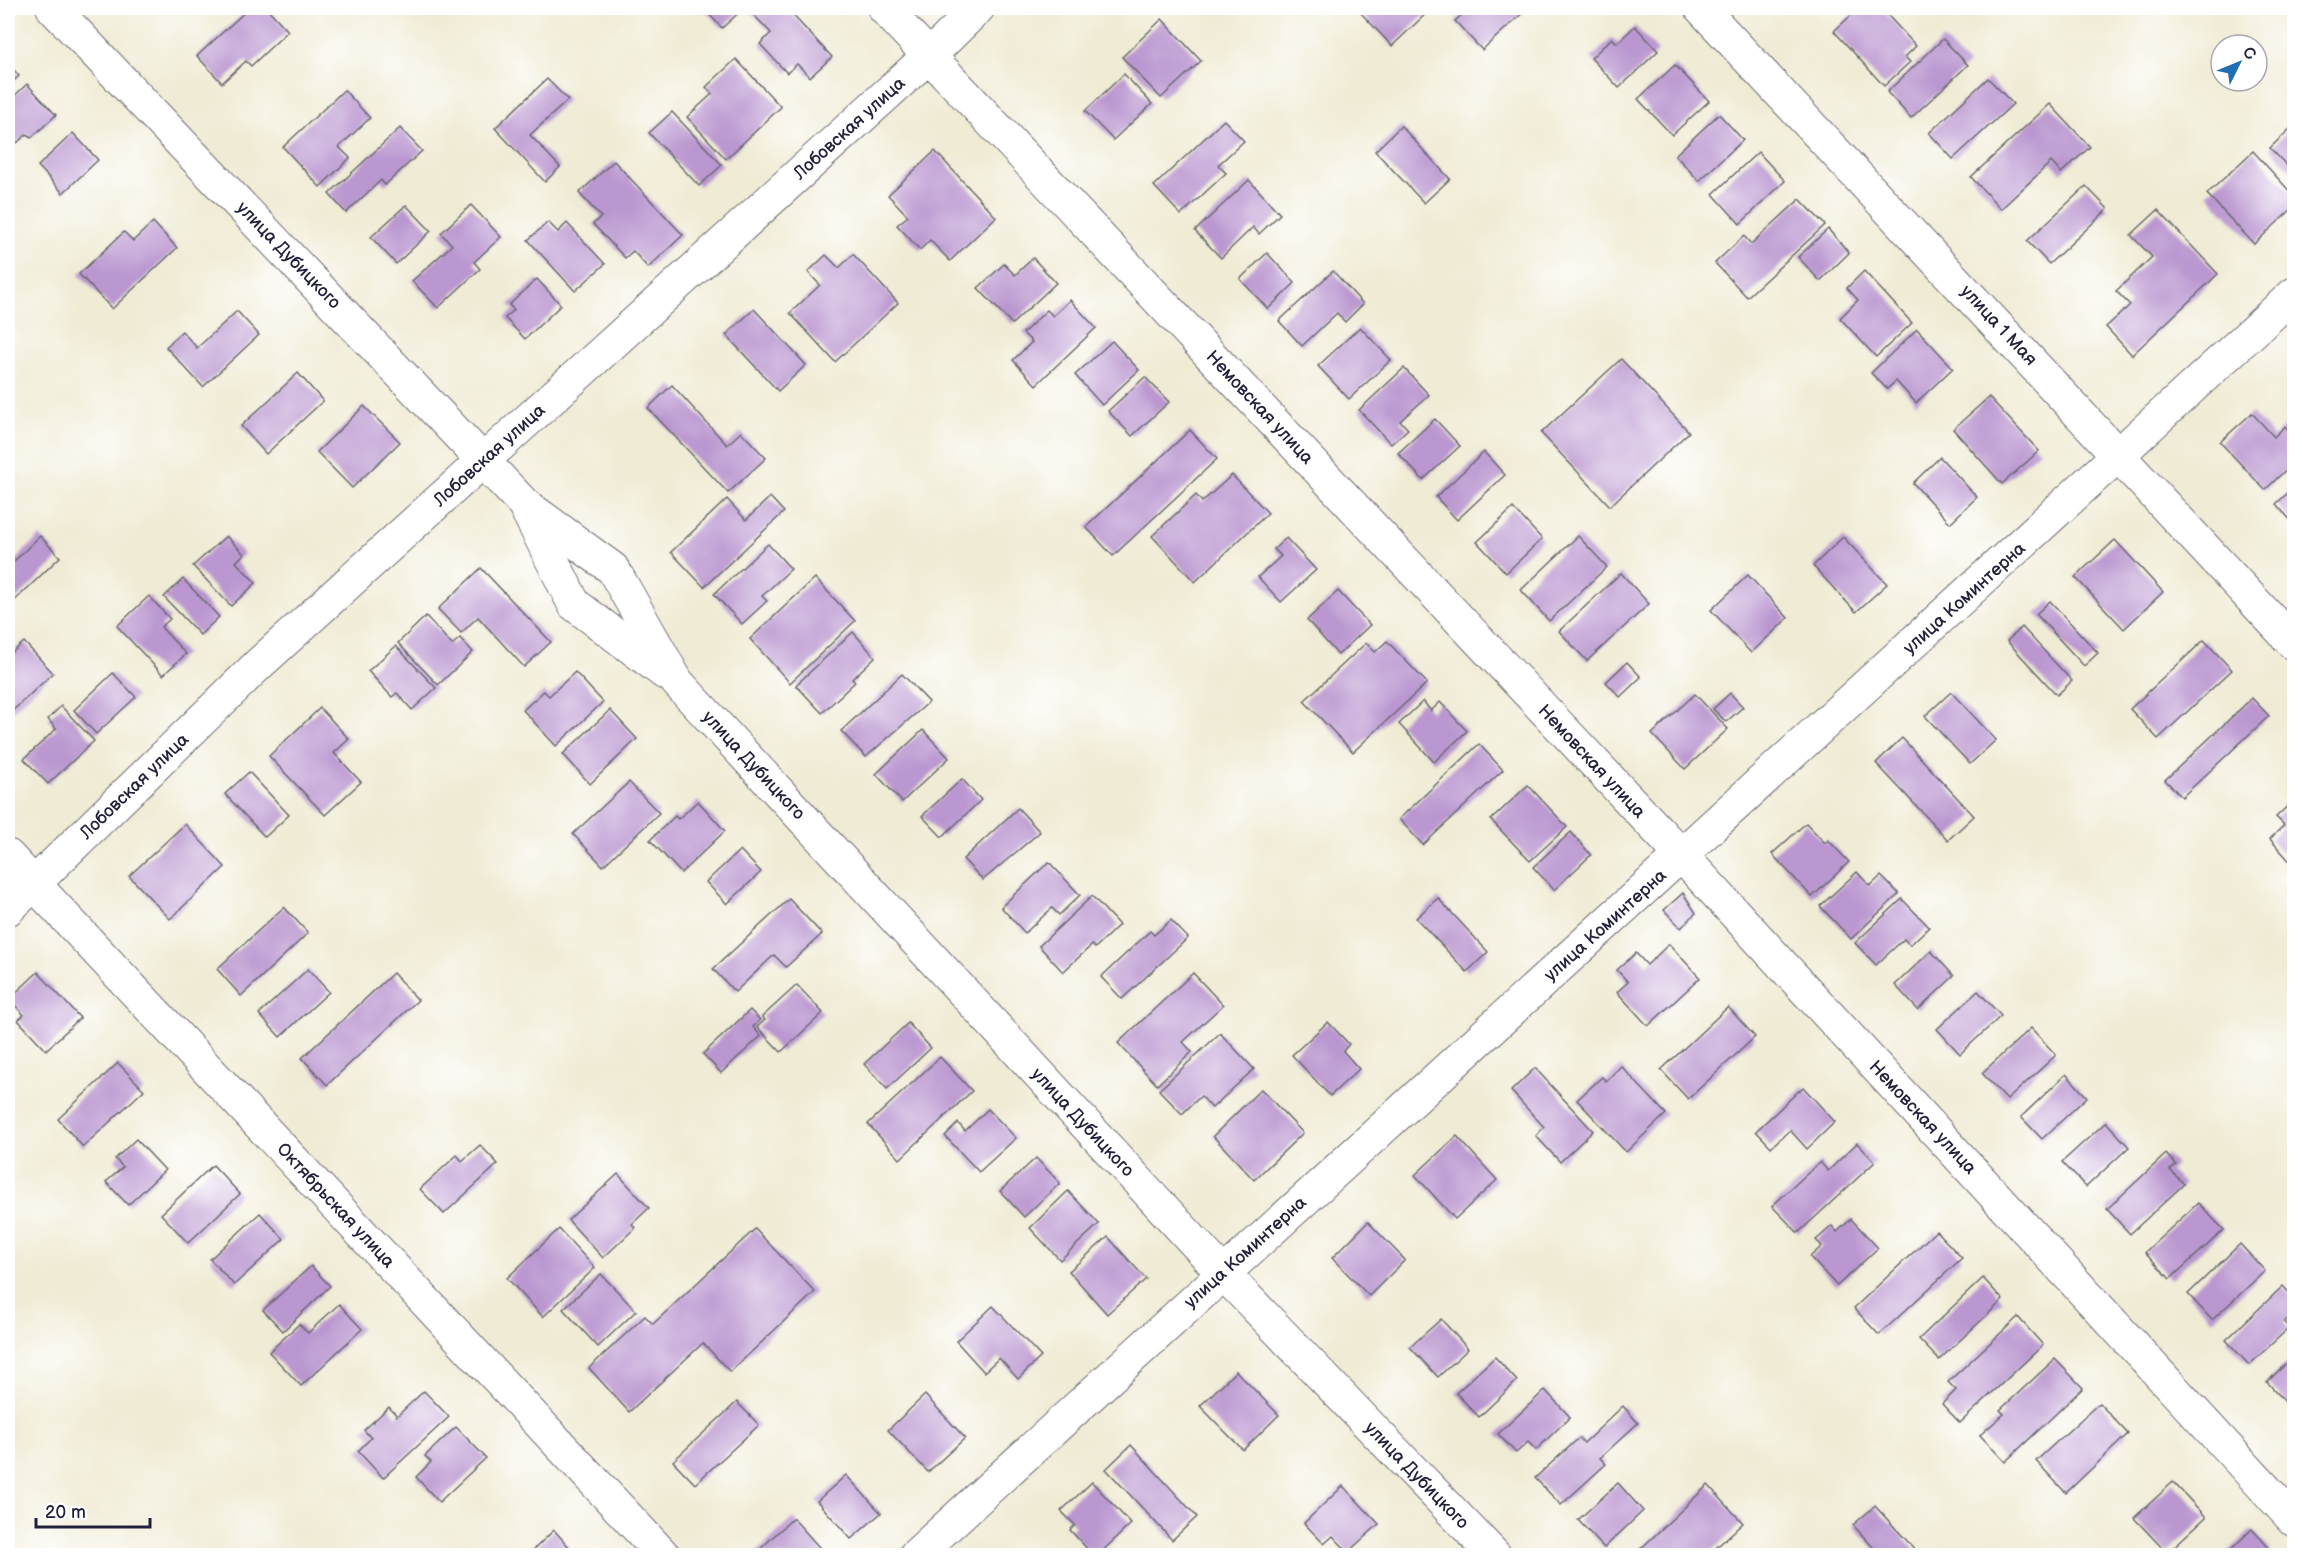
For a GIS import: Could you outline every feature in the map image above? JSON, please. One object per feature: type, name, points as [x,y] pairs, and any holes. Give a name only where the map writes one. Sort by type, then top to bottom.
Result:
[{"type":"street","name":"улица Дубицкого","points":[[53,8],[484,459],[524,504],[612,569],[677,682]]},
{"type":"street","name":"Немовская улица","points":[[884,8],[1682,856],[2295,1520]]},
{"type":"street","name":"Лобовская улица","points":[[8,909],[259,664],[930,55],[978,8]]},
{"type":"street","name":"улица 1 Мая","points":[[1701,8],[2295,644]]},
{"type":"street","name":"улица Коминтерна","points":[[915,1556],[1222,1272],[1682,856],[2295,294]]},
{"type":"street","name":"улица Дубицкого","points":[[524,504],[574,604],[677,682],[1222,1272],[1495,1556]]},
{"type":"street","name":"Октябрьская улица","points":[[8,856],[664,1556]]},
{"type":"building","points":[[249,8],[267,8],[288,31],[251,66],[246,61],[222,83],[197,56]]},
{"type":"building","points":[[703,8],[744,8],[722,28]]},
{"type":"building","points":[[754,8],[786,8],[832,57],[810,77],[797,64],[787,73],[760,44],[771,33],[750,11]]},
{"type":"building","points":[[1361,8],[1432,8],[1392,46],[1358,10]]},
{"type":"building","points":[[1469,8],[1528,8],[1482,50],[1455,21]]},
{"type":"building","points":[[1859,8],[1881,8],[1916,46],[1905,57],[1910,62],[1884,86],[1834,31]]},
{"type":"building","points":[[1162,19],[1201,61],[1161,98],[1122,57]]},
{"type":"building","points":[[1635,26],[1658,51],[1619,88],[1591,58],[1612,38],[1617,43]]},
{"type":"building","points":[[1943,39],[1968,65],[1911,118],[1887,92]]},
{"type":"building","points":[[736,59],[781,107],[726,159],[687,117],[712,94],[706,87]]},
{"type":"building","points":[[8,63],[19,76],[8,86]]},
{"type":"building","points":[[1675,65],[1709,101],[1672,135],[1638,99]]},
{"type":"building","points":[[1124,74],[1152,104],[1113,140],[1085,111]]},
{"type":"building","points":[[1988,78],[2013,104],[1953,159],[1929,133]]},
{"type":"building","points":[[547,79],[568,100],[530,135],[560,167],[545,182],[495,128]]},
{"type":"building","points":[[27,84],[56,115],[31,138],[27,134],[17,143],[8,132],[8,102]]},
{"type":"building","points":[[344,90],[370,118],[339,147],[350,158],[320,187],[283,147]]},
{"type":"building","points":[[2050,104],[2090,147],[2061,173],[2051,162],[2001,209],[1971,177]]},
{"type":"building","points":[[672,112],[722,165],[699,186],[649,133]]},
{"type":"building","points":[[1719,114],[1743,140],[1699,181],[1675,155]]},
{"type":"building","points":[[1224,120],[1244,141],[1218,165],[1226,173],[1181,215],[1154,186]]},
{"type":"building","points":[[2294,125],[2294,173],[2270,148]]},
{"type":"building","points":[[1401,126],[1450,179],[1424,203],[1375,151]]},
{"type":"building","points":[[400,128],[422,151],[385,185],[381,180],[346,213],[329,194]]},
{"type":"building","points":[[73,133],[98,160],[63,193],[38,166]]},
{"type":"building","points":[[935,151],[996,217],[950,261],[930,240],[920,250],[897,225],[908,216],[888,195]]},
{"type":"building","points":[[2253,151],[2294,196],[2294,207],[2254,244],[2207,194]]},
{"type":"building","points":[[1758,152],[1785,181],[1740,224],[1713,194]]},
{"type":"building","points":[[614,161],[683,235],[648,268],[633,251],[625,258],[593,224],[601,217],[579,193]]},
{"type":"building","points":[[1249,180],[1280,214],[1259,234],[1253,227],[1221,258],[1195,231]]},
{"type":"building","points":[[2086,186],[2108,209],[2049,264],[2027,241]]},
{"type":"building","points":[[1800,199],[1825,225],[1747,297],[1715,263],[1744,236],[1751,244]]},
{"type":"building","points":[[406,205],[431,231],[396,264],[371,237]]},
{"type":"building","points":[[471,205],[501,237],[474,262],[480,269],[438,308],[412,281],[452,245],[441,233]]},
{"type":"building","points":[[2158,210],[2218,274],[2132,355],[2106,327],[2130,305],[2116,291],[2152,257],[2131,235]]},
{"type":"building","points":[[153,222],[177,248],[112,309],[79,274],[124,232],[133,241]]},
{"type":"building","points":[[548,222],[558,232],[567,223],[605,264],[575,291],[528,240]]},
{"type":"building","points":[[1828,229],[1849,253],[1820,281],[1798,257]]},
{"type":"building","points":[[1267,253],[1295,283],[1268,309],[1240,279]]},
{"type":"building","points":[[853,254],[898,303],[835,362],[790,313],[820,285],[808,272],[826,255],[839,268]]},
{"type":"building","points":[[1033,258],[1056,283],[1012,324],[978,288],[1004,264],[1015,275]]},
{"type":"building","points":[[1333,271],[1363,304],[1345,322],[1337,313],[1302,346],[1279,321]]},
{"type":"building","points":[[1864,271],[1912,323],[1876,357],[1840,318],[1858,300],[1847,288]]},
{"type":"building","points":[[537,279],[561,305],[525,339],[505,318],[514,310],[509,305]]},
{"type":"building","points":[[1070,300],[1096,328],[1036,385],[1013,360],[1032,342],[1023,333],[1047,310],[1053,316]]},
{"type":"building","points":[[754,309],[806,365],[778,391],[726,335]]},
{"type":"building","points":[[237,311],[259,335],[203,387],[166,347],[182,331],[197,348]]},
{"type":"building","points":[[1360,327],[1391,360],[1349,399],[1318,366]]},
{"type":"building","points":[[1917,329],[1953,368],[1916,403],[1896,381],[1887,389],[1871,373]]},
{"type":"building","points":[[1112,341],[1139,370],[1102,405],[1075,375]]},
{"type":"building","points":[[1621,359],[1689,432],[1610,506],[1541,433]]},
{"type":"building","points":[[1404,368],[1429,395],[1400,421],[1408,429],[1391,444],[1359,410]]},
{"type":"building","points":[[298,373],[323,401],[266,454],[241,426]]},
{"type":"building","points":[[1145,377],[1169,402],[1132,436],[1108,411]]},
{"type":"building","points":[[672,385],[727,445],[741,432],[766,458],[728,493],[648,408]]},
{"type":"building","points":[[1989,397],[2039,451],[2002,484],[1953,429]]},
{"type":"building","points":[[364,406],[400,442],[352,488],[317,452]]},
{"type":"building","points":[[2252,413],[2274,437],[2285,426],[2294,437],[2294,462],[2265,490],[2220,442]]},
{"type":"building","points":[[1435,419],[1460,446],[1423,480],[1398,453]]},
{"type":"building","points":[[1190,430],[1217,459],[1113,556],[1086,527]]},
{"type":"building","points":[[1484,452],[1505,475],[1457,520],[1436,497]]},
{"type":"building","points":[[1940,457],[1977,497],[1950,523],[1913,483]]},
{"type":"building","points":[[1232,475],[1268,513],[1195,582],[1152,536],[1196,495],[1202,502]]},
{"type":"building","points":[[2294,487],[2294,524],[2276,504]]},
{"type":"building","points":[[770,497],[784,512],[704,587],[671,552],[727,499],[746,520]]},
{"type":"building","points":[[1513,508],[1542,539],[1506,573],[1477,542]]},
{"type":"building","points":[[40,536],[60,557],[8,607],[8,567]]},
{"type":"building","points":[[226,536],[244,554],[236,562],[256,583],[231,606],[193,566]]},
{"type":"building","points":[[1578,536],[1607,567],[1549,621],[1521,590]]},
{"type":"building","points":[[1843,537],[1887,584],[1856,612],[1813,566]]},
{"type":"building","points":[[1286,538],[1316,570],[1281,602],[1258,577],[1281,556],[1274,549]]},
{"type":"building","points":[[2115,540],[2163,592],[2124,629],[2075,577]]},
{"type":"building","points":[[768,544],[791,569],[762,596],[767,601],[742,624],[714,594]]},
{"type":"building","points":[[481,568],[551,642],[524,667],[478,617],[461,633],[438,609]]},
{"type":"building","points":[[1621,573],[1649,604],[1587,661],[1559,631]]},
{"type":"building","points":[[1748,575],[1788,618],[1751,653],[1711,610]]},
{"type":"building","points":[[815,578],[855,621],[790,683],[750,639]]},
{"type":"building","points":[[183,579],[219,617],[200,635],[164,597]]},
{"type":"building","points":[[1338,591],[1370,625],[1338,655],[1307,620]]},
{"type":"building","points":[[149,596],[170,619],[161,627],[186,654],[163,675],[117,626]]},
{"type":"building","points":[[2050,601],[2098,653],[2084,666],[2036,614]]},
{"type":"building","points":[[426,616],[452,645],[460,638],[473,652],[438,685],[398,643]]},
{"type":"building","points":[[2022,627],[2072,681],[2057,695],[2007,641]]},
{"type":"building","points":[[853,632],[875,657],[852,679],[855,682],[822,713],[796,685]]},
{"type":"building","points":[[2204,640],[2232,670],[2158,739],[2130,709]]},
{"type":"building","points":[[1387,641],[1427,683],[1353,752],[1304,701],[1366,643],[1375,652]]},
{"type":"building","points":[[24,642],[53,673],[8,715],[8,656]]},
{"type":"building","points":[[396,646],[436,688],[412,710],[397,693],[392,697],[368,671]]},
{"type":"building","points":[[1627,662],[1641,677],[1620,697],[1606,682]]},
{"type":"building","points":[[575,672],[603,702],[556,746],[523,710],[544,691],[549,696]]},
{"type":"building","points":[[113,673],[136,697],[96,734],[74,710]]},
{"type":"building","points":[[902,674],[929,702],[866,757],[841,731]]},
{"type":"building","points":[[1951,692],[1996,740],[1970,764],[1925,716]]},
{"type":"building","points":[[1730,693],[1743,707],[1726,722],[1713,709]]},
{"type":"building","points":[[1695,694],[1728,729],[1685,769],[1652,734]]},
{"type":"building","points":[[2252,698],[2269,716],[2182,797],[2165,780]]},
{"type":"building","points":[[1423,701],[1431,711],[1440,702],[1467,731],[1434,762],[1399,724]]},
{"type":"building","points":[[61,706],[94,741],[48,784],[24,759],[56,729],[48,719]]},
{"type":"building","points":[[320,708],[349,739],[334,753],[361,782],[325,815],[269,756]]},
{"type":"building","points":[[610,710],[637,739],[590,784],[563,754]]},
{"type":"building","points":[[923,730],[949,758],[902,802],[876,774]]},
{"type":"building","points":[[1902,738],[1974,816],[1948,840],[1876,763]]},
{"type":"building","points":[[1479,744],[1503,770],[1423,845],[1399,819]]},
{"type":"building","points":[[249,772],[289,815],[265,837],[225,794]]},
{"type":"building","points":[[962,779],[981,800],[942,837],[922,816]]},
{"type":"building","points":[[629,782],[659,813],[603,866],[573,834]]},
{"type":"building","points":[[1528,785],[1567,827],[1530,861],[1491,820]]},
{"type":"building","points":[[2294,800],[2294,866],[2270,839],[2284,825],[2276,817]]},
{"type":"building","points":[[698,801],[725,831],[681,873],[650,840],[675,816],[678,819]]},
{"type":"building","points":[[1018,808],[1040,832],[983,880],[963,859]]},
{"type":"building","points":[[1806,823],[1825,843],[1828,840],[1849,862],[1812,897],[1772,854]]},
{"type":"building","points":[[185,824],[225,867],[170,919],[129,876]]},
{"type":"building","points":[[1571,832],[1591,855],[1554,890],[1533,867]]},
{"type":"building","points":[[740,850],[761,872],[727,904],[706,882]]},
{"type":"building","points":[[1049,862],[1080,895],[1059,915],[1052,908],[1025,933],[1001,907]]},
{"type":"building","points":[[1857,872],[1870,886],[1881,876],[1899,894],[1851,939],[1820,906]]},
{"type":"building","points":[[1683,893],[1696,913],[1681,928],[1664,910]]},
{"type":"building","points":[[1092,896],[1119,925],[1095,948],[1092,945],[1063,972],[1039,946]]},
{"type":"building","points":[[1438,898],[1488,952],[1467,972],[1416,918]]},
{"type":"building","points":[[789,899],[822,934],[786,967],[774,955],[735,992],[713,969]]},
{"type":"building","points":[[1902,899],[1929,927],[1910,945],[1904,939],[1876,965],[1855,943]]},
{"type":"building","points":[[284,907],[308,933],[241,996],[217,969]]},
{"type":"building","points":[[1171,920],[1188,938],[1122,999],[1101,977],[1150,931],[1154,935]]},
{"type":"building","points":[[1669,944],[1700,978],[1648,1026],[1617,992],[1628,982],[1617,970],[1636,953],[1647,965]]},
{"type":"building","points":[[1931,951],[1954,976],[1918,1010],[1895,985]]},
{"type":"building","points":[[308,969],[329,992],[280,1037],[259,1014]]},
{"type":"building","points":[[38,972],[80,1018],[46,1050],[18,1020],[24,1015],[9,999]]},
{"type":"building","points":[[393,973],[418,1000],[327,1085],[302,1058]]},
{"type":"building","points":[[1193,973],[1223,1005],[1183,1042],[1192,1052],[1157,1085],[1118,1043]]},
{"type":"building","points":[[797,985],[823,1013],[781,1052],[757,1027],[765,1020],[762,1017]]},
{"type":"building","points":[[1978,991],[2001,1016],[1960,1054],[1937,1029]]},
{"type":"building","points":[[1728,1007],[1755,1037],[1688,1099],[1661,1070]]},
{"type":"building","points":[[750,1010],[760,1020],[753,1027],[761,1036],[721,1073],[703,1054]]},
{"type":"building","points":[[1328,1022],[1349,1044],[1343,1051],[1359,1069],[1330,1096],[1292,1055]]},
{"type":"building","points":[[908,1023],[931,1048],[887,1089],[864,1064]]},
{"type":"building","points":[[2031,1028],[2056,1055],[2007,1100],[1982,1073]]},
{"type":"building","points":[[1220,1033],[1254,1069],[1212,1108],[1201,1096],[1182,1114],[1159,1090]]},
{"type":"building","points":[[940,1057],[972,1091],[900,1159],[868,1124]]},
{"type":"building","points":[[118,1063],[144,1090],[83,1147],[58,1119]]},
{"type":"building","points":[[1621,1066],[1666,1114],[1626,1152],[1577,1100],[1602,1077],[1606,1081]]},
{"type":"building","points":[[1535,1068],[1593,1131],[1560,1162],[1536,1136],[1544,1127],[1511,1091]]},
{"type":"building","points":[[2066,1074],[2087,1097],[2042,1139],[2021,1117]]},
{"type":"building","points":[[1803,1087],[1835,1122],[1807,1149],[1790,1130],[1771,1147],[1756,1131]]},
{"type":"building","points":[[1261,1089],[1303,1133],[1254,1180],[1213,1136]]},
{"type":"building","points":[[988,1109],[1016,1138],[979,1172],[945,1136],[958,1123],[965,1131]]},
{"type":"building","points":[[2106,1122],[2129,1147],[2086,1187],[2062,1162]]},
{"type":"building","points":[[1457,1136],[1497,1180],[1455,1219],[1415,1175]]},
{"type":"building","points":[[136,1139],[165,1170],[128,1205],[106,1182],[123,1167],[115,1159]]},
{"type":"building","points":[[1857,1143],[1875,1162],[1798,1233],[1772,1206],[1820,1162],[1828,1171]]},
{"type":"building","points":[[480,1145],[498,1164],[444,1214],[420,1189],[457,1155],[462,1161]]},
{"type":"building","points":[[2166,1154],[2176,1165],[2170,1170],[2184,1184],[2130,1234],[2107,1209]]},
{"type":"building","points":[[1036,1158],[1060,1183],[1024,1217],[1000,1191]]},
{"type":"building","points":[[213,1165],[240,1194],[188,1243],[161,1214]]},
{"type":"building","points":[[618,1174],[649,1208],[632,1224],[635,1228],[603,1258],[568,1220]]},
{"type":"building","points":[[1068,1191],[1099,1224],[1060,1260],[1030,1228]]},
{"type":"building","points":[[2198,1203],[2224,1230],[2170,1279],[2145,1252]]},
{"type":"building","points":[[260,1213],[284,1239],[234,1285],[210,1259]]},
{"type":"building","points":[[1851,1219],[1878,1248],[1837,1286],[1810,1257],[1822,1246],[1816,1240],[1832,1226],[1837,1232]]},
{"type":"building","points":[[1368,1222],[1405,1260],[1369,1296],[1332,1258]]},
{"type":"building","points":[[559,1229],[595,1268],[543,1317],[507,1278]]},
{"type":"building","points":[[755,1229],[815,1292],[730,1372],[703,1343],[629,1412],[589,1368],[645,1316],[653,1324]]},
{"type":"building","points":[[1936,1231],[1962,1258],[1879,1335],[1854,1308]]},
{"type":"building","points":[[1108,1237],[1146,1279],[1107,1314],[1069,1271]]},
{"type":"building","points":[[2240,1244],[2265,1271],[2212,1320],[2188,1294]]},
{"type":"building","points":[[311,1266],[330,1286],[283,1331],[263,1310]]},
{"type":"building","points":[[601,1274],[636,1311],[598,1347],[563,1309]]},
{"type":"building","points":[[1983,1278],[2003,1300],[1939,1360],[1919,1339]]},
{"type":"building","points":[[2283,1286],[2294,1298],[2294,1313],[2284,1322],[2289,1328],[2249,1365],[2226,1340]]},
{"type":"building","points":[[339,1304],[362,1329],[301,1386],[269,1352],[299,1324],[308,1333]]},
{"type":"building","points":[[993,1306],[1041,1357],[1018,1379],[999,1358],[984,1372],[956,1341]]},
{"type":"building","points":[[2018,1317],[2043,1345],[1960,1423],[1942,1404],[1956,1390],[1948,1382]]},
{"type":"building","points":[[1441,1319],[1468,1349],[1438,1377],[1410,1347]]},
{"type":"building","points":[[2294,1356],[2294,1411],[2267,1382]]},
{"type":"building","points":[[1495,1357],[1517,1381],[1479,1417],[1456,1393]]},
{"type":"building","points":[[2055,1359],[2083,1388],[2005,1462],[1980,1435],[2004,1414],[2000,1410]]},
{"type":"building","points":[[1236,1371],[1279,1415],[1243,1450],[1200,1406]]},
{"type":"building","points":[[1545,1390],[1570,1417],[1536,1450],[1528,1442],[1516,1453],[1498,1434]]},
{"type":"building","points":[[424,1391],[449,1417],[383,1478],[358,1451],[371,1438],[364,1430],[389,1407],[397,1416]]},
{"type":"building","points":[[925,1395],[965,1438],[928,1472],[888,1430]]},
{"type":"building","points":[[737,1402],[759,1425],[695,1484],[673,1461]]},
{"type":"building","points":[[2099,1403],[2128,1434],[2066,1493],[2036,1461]]},
{"type":"building","points":[[1623,1406],[1638,1423],[1600,1458],[1606,1464],[1561,1505],[1535,1478],[1579,1438],[1584,1443]]},
{"type":"building","points":[[456,1427],[486,1458],[439,1502],[416,1477],[431,1462],[425,1456]]},
{"type":"building","points":[[1131,1445],[1197,1517],[1172,1540],[1106,1469]]},
{"type":"building","points":[[846,1475],[881,1513],[851,1539],[817,1501]]},
{"type":"building","points":[[1092,1482],[1131,1524],[1097,1556],[1094,1556],[1070,1530],[1075,1525],[1061,1511]]},
{"type":"building","points":[[2173,1482],[2206,1517],[2167,1553],[2134,1518]]},
{"type":"building","points":[[1618,1483],[1643,1511],[1604,1548],[1578,1520]]},
{"type":"building","points":[[1708,1485],[1743,1523],[1707,1556],[1633,1556]]},
{"type":"building","points":[[1343,1486],[1379,1524],[1348,1552],[1333,1536],[1324,1544],[1304,1523]]},
{"type":"building","points":[[1875,1506],[1921,1556],[1881,1556],[1853,1525]]},
{"type":"building","points":[[793,1518],[827,1556],[758,1556],[756,1553]]},
{"type":"building","points":[[2252,1529],[2271,1550],[2266,1556],[2224,1556]]},
{"type":"building","points":[[554,1530],[577,1556],[527,1556]]}]
